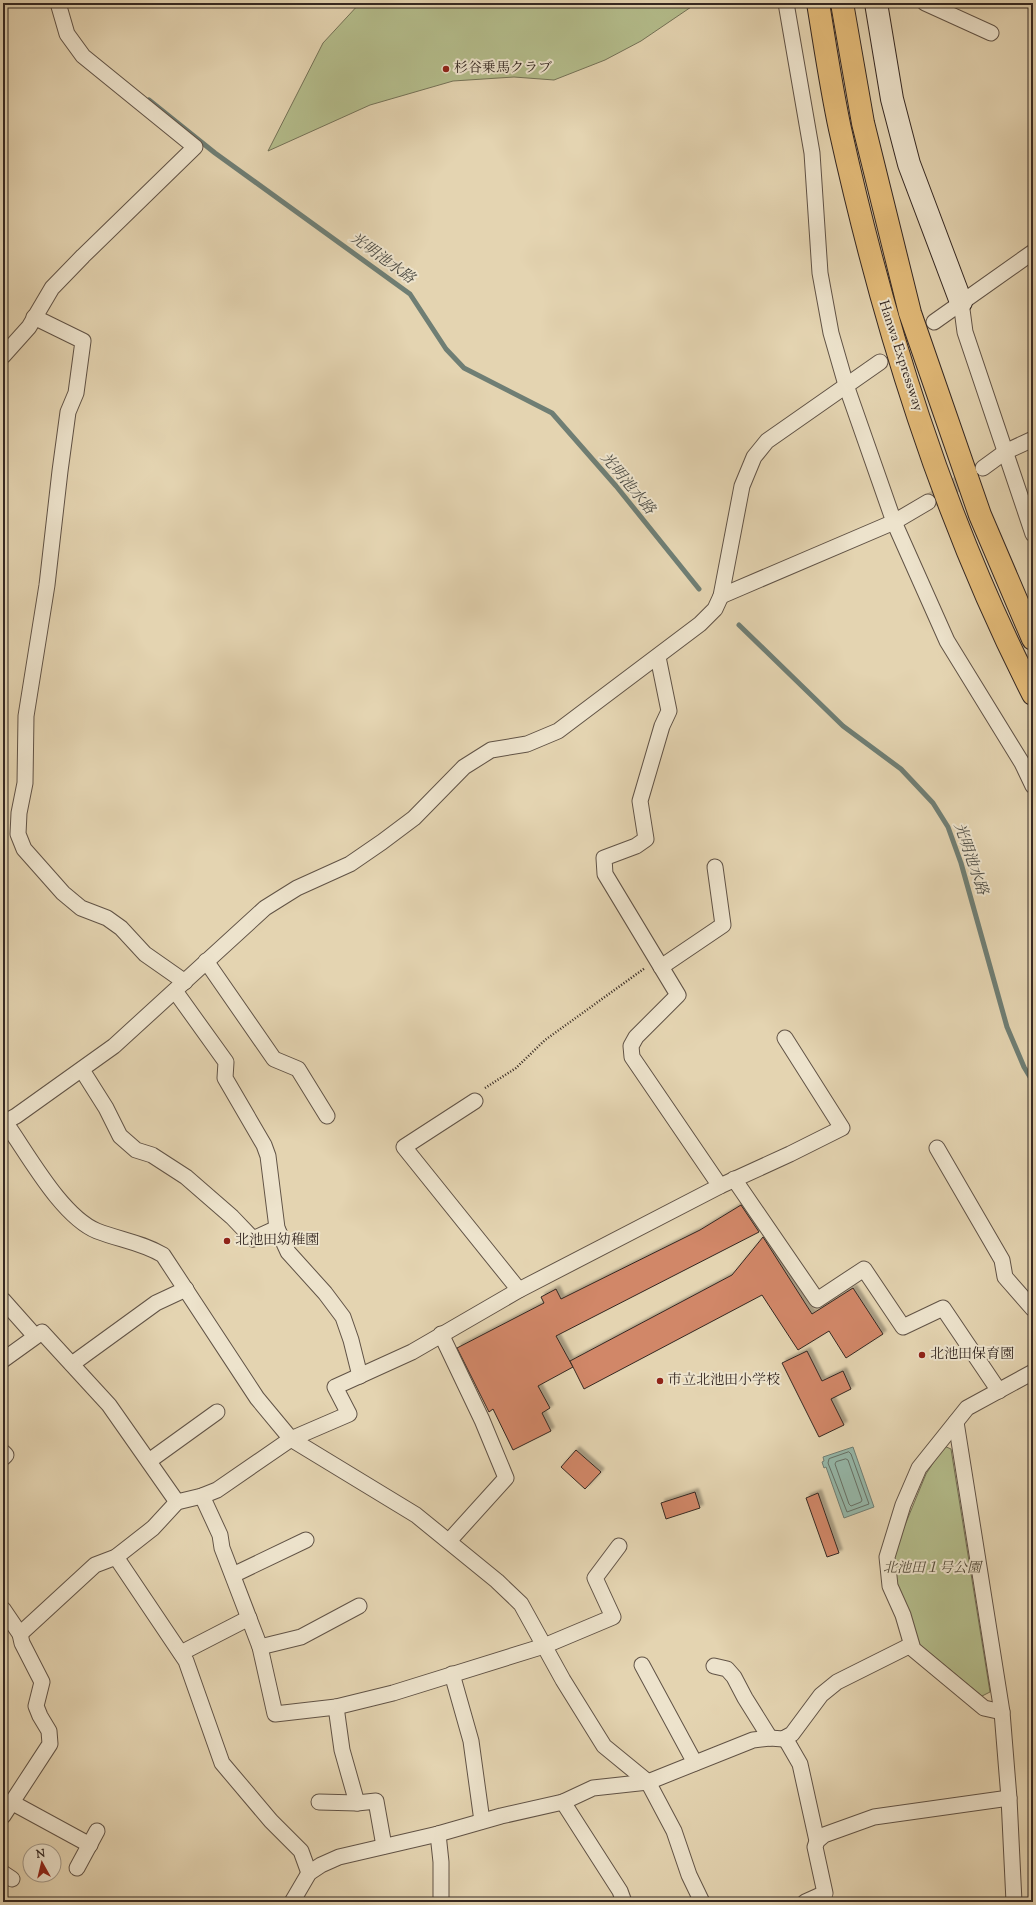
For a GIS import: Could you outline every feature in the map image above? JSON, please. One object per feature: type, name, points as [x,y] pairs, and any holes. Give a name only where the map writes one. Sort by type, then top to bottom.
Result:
[{"type":"highway","name":"Hanwa Expressway","points":[[818,3],[840,128],[886,318],[955,522],[1016,661],[1033,694]]},
{"type":"highway","name":"Hanwa Expressway","points":[[842,3],[863,123],[910,313],[980,516],[1033,639]]},
{"type":"street","points":[[3,356],[29,327],[57,283],[195,147],[83,56],[66,34],[58,3]]},
{"type":"street","points":[[786,3],[812,153],[820,273],[831,333],[846,385],[894,522],[947,641],[1022,763],[1033,786]]},
{"type":"street","points":[[876,3],[892,99],[909,164],[961,302],[965,332],[1033,534]]},
{"type":"street","points":[[925,3],[991,33]]},
{"type":"street","points":[[934,322],[1033,252]]},
{"type":"street","points":[[34,317],[83,341],[76,393],[68,412],[47,585],[26,716],[26,783],[19,813],[18,834],[24,849],[63,893],[81,908],[107,918],[121,928],[145,954],[180,986],[226,1062],[225,1078],[264,1145],[268,1156],[277,1228],[288,1252],[343,1317],[351,1340],[360,1376]]},
{"type":"street","points":[[702,1902],[689,1875],[674,1830],[648,1782],[604,1746],[544,1646],[521,1604],[497,1581],[416,1515],[290,1439],[258,1398],[164,1254],[146,1245],[97,1231],[83,1223],[63,1206],[4,1122],[16,1116],[114,1046],[265,908],[298,888],[350,864],[382,842],[414,818],[464,767],[491,750],[528,744],[558,731],[700,624],[715,609],[722,596],[742,486],[754,457],[767,441],[880,362]]},
{"type":"street","points":[[983,468],[1005,452],[1033,439]]},
{"type":"street","points":[[722,596],[894,522],[928,502]]},
{"type":"street","points":[[658,657],[669,711],[662,726],[640,801],[646,839],[636,846],[604,858],[605,874],[678,995],[636,1037],[631,1046],[632,1057],[720,1186]]},
{"type":"street","points":[[659,964],[723,925],[715,867]]},
{"type":"street","points":[[206,961],[274,1058],[298,1069],[327,1116]]},
{"type":"street","points":[[20,1634],[95,1565],[116,1557],[153,1528],[178,1502],[202,1496],[217,1490],[290,1439],[349,1414],[335,1387],[412,1352],[519,1290],[720,1186],[842,1128],[785,1038]]},
{"type":"street","points":[[82,1070],[106,1108],[120,1136],[136,1150],[152,1154],[186,1177],[232,1217],[253,1238],[277,1228]]},
{"type":"street","points":[[475,1101],[404,1147],[519,1290]]},
{"type":"street","points":[[937,1148],[1002,1260],[1005,1277],[1033,1309]]},
{"type":"street","points":[[734,1179],[817,1300],[864,1269],[904,1327],[943,1308],[999,1391]]},
{"type":"street","points":[[72,1364],[156,1304],[186,1289]]},
{"type":"street","points":[[3,1300],[35,1336]]},
{"type":"street","points":[[3,1360],[42,1332],[109,1405],[178,1502]]},
{"type":"street","points":[[441,1334],[482,1420],[506,1478],[449,1542]]},
{"type":"street","points":[[1002,1712],[984,1708],[913,1649],[903,1615],[890,1586],[887,1557],[903,1505],[919,1468],[967,1408],[1033,1372]]},
{"type":"street","points":[[149,1461],[217,1412]]},
{"type":"street","points":[[956,1422],[1002,1712],[1009,1798],[1014,1902]]},
{"type":"street","points":[[3,1452],[6,1455],[3,1458]]},
{"type":"street","points":[[202,1496],[220,1535],[222,1548],[260,1647],[275,1714],[336,1707],[393,1693],[544,1646],[612,1618],[595,1578],[619,1546]]},
{"type":"street","points":[[233,1575],[306,1540]]},
{"type":"street","points":[[116,1557],[186,1661],[222,1763],[271,1821],[301,1851],[309,1874]]},
{"type":"street","points":[[260,1647],[301,1637],[359,1606]]},
{"type":"street","points":[[3,1609],[20,1634],[22,1643],[42,1682],[36,1706],[49,1731],[50,1744],[3,1816]]},
{"type":"street","points":[[181,1653],[249,1618]]},
{"type":"street","points":[[292,1902],[309,1874],[321,1865],[339,1857],[438,1834],[482,1821],[563,1802],[592,1788],[648,1782],[753,1740],[785,1738],[792,1734],[821,1695],[837,1682],[911,1645]]},
{"type":"street","points":[[642,1665],[695,1763]]},
{"type":"street","points":[[714,1666],[727,1670],[734,1677],[745,1698],[770,1738]]},
{"type":"street","points":[[452,1674],[471,1741],[482,1821]]},
{"type":"street","points":[[336,1707],[342,1750],[357,1803]]},
{"type":"street","points":[[785,1738],[800,1764],[817,1841],[815,1847],[825,1893],[805,1902]]},
{"type":"street","points":[[817,1841],[824,1835],[874,1817],[1009,1798]]},
{"type":"street","points":[[319,1802],[357,1803],[376,1801],[384,1846]]},
{"type":"street","points":[[11,1802],[90,1845]]},
{"type":"street","points":[[563,1802],[620,1891],[624,1902]]},
{"type":"street","points":[[77,1868],[97,1831]]},
{"type":"street","points":[[438,1834],[441,1862],[440,1902]]},
{"type":"path","points":[[475,1101],[486,1086],[516,1068],[545,1040],[659,964]]},
{"type":"green space","name":"杉谷乗馬クラブ","points":[[360,3],[692,3],[694,5],[641,41],[605,60],[554,80],[514,77],[453,81],[370,105],[268,151],[323,43]]},
{"type":"green space","name":"北池田１号公園","points":[[944,1446],[951,1449],[990,1692],[982,1696],[920,1645],[894,1578],[893,1554],[926,1474]]},
{"type":"water","points":[[853,1447],[874,1507],[844,1518],[826,1467],[824,1468],[822,1462],[824,1461],[823,1457]]},
{"type":"building","points":[[741,1205],[759,1232],[556,1336],[573,1367],[538,1386],[550,1408],[542,1413],[551,1431],[513,1450],[493,1409],[489,1412],[457,1348],[544,1303],[541,1297],[556,1289],[561,1299],[700,1230]]},
{"type":"building","points":[[763,1237],[812,1314],[853,1288],[883,1334],[846,1358],[829,1331],[798,1350],[762,1295],[584,1389],[570,1361],[732,1275]]},
{"type":"building","points":[[807,1351],[822,1381],[843,1371],[851,1389],[831,1399],[844,1425],[819,1437],[782,1363]]},
{"type":"building","points":[[576,1450],[601,1472],[585,1489],[561,1467]]},
{"type":"building","points":[[695,1492],[700,1508],[666,1519],[661,1503]]},
{"type":"building","points":[[818,1493],[839,1553],[827,1557],[806,1498]]},
{"type":"waterway","name":"光明池水路","points":[[149,100],[215,153],[410,294],[446,349],[464,368],[552,413],[616,486],[699,589]]},
{"type":"waterway","name":"光明池水路","points":[[739,625],[843,726],[901,769],[933,803],[948,827],[961,863],[1007,1027],[1024,1067],[1033,1082]]},
{"type":"tunnel","points":[[928,502],[975,473]]},
{"type":"place","name":"杉谷乗馬クラブ","points":[[446,69]]},
{"type":"place","name":"北池田幼稚園","points":[[227,1241]]},
{"type":"place","name":"北池田保育園","points":[[922,1355]]},
{"type":"place","name":"市立北池田小学校","points":[[660,1381]]}]
